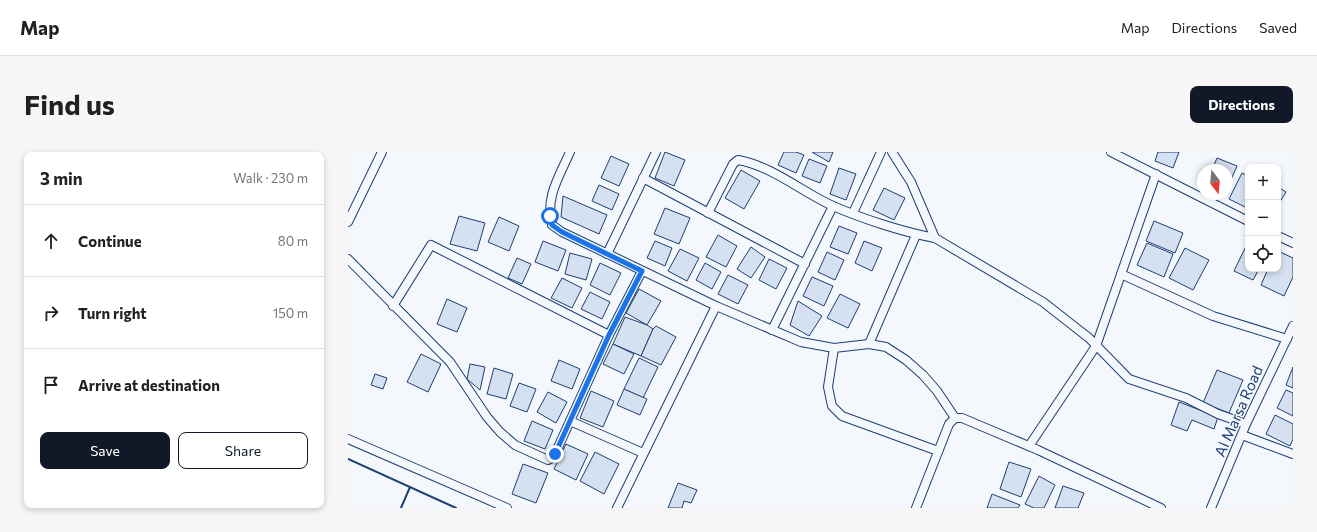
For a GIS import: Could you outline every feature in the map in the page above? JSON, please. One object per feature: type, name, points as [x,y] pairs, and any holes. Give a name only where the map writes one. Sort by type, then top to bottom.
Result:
[{"type":"street","points":[[348,222],[382,152]]},
{"type":"street","points":[[570,152],[550,200],[550,216],[552,225],[562,232],[716,306],[801,342],[834,348],[869,344],[886,347],[906,360],[933,386],[955,418]]},
{"type":"street","points":[[607,254],[656,152]]},
{"type":"street","points":[[853,213],[881,152]]},
{"type":"street","points":[[892,152],[911,182],[935,238]]},
{"type":"street","points":[[1111,152],[1245,219]]},
{"type":"street","points":[[708,213],[733,164],[738,160],[746,161],[834,206],[916,235],[935,238],[1044,302],[1096,346],[1129,380],[1186,398],[1218,414],[1246,424]]},
{"type":"street","points":[[1029,446],[1096,346],[1156,174]]},
{"type":"street","points":[[643,178],[805,264]]},
{"type":"street","points":[[772,330],[834,206]]},
{"type":"street","points":[[869,344],[916,235]]},
{"type":"street","points":[[1281,237],[1293,243]]},
{"type":"street","points":[[393,306],[431,246],[609,335]]},
{"type":"street","points":[[348,259],[450,362],[487,417],[500,432],[515,445],[548,460],[552,458],[609,335],[642,271]]},
{"type":"street","points":[[1121,274],[1213,316],[1287,339]]},
{"type":"street","points":[[617,508],[716,306]]},
{"type":"street","name":"Al Marsa Road","points":[[1211,508],[1246,424],[1293,326]]},
{"type":"street","points":[[834,348],[828,387],[832,406],[842,416],[938,451]]},
{"type":"street","points":[[918,507],[949,424],[955,418],[962,418],[1029,446],[1161,508]]},
{"type":"street","points":[[570,421],[643,453]]},
{"type":"street","points":[[1242,435],[1293,454]]},
{"type":"street","points":[[348,439],[507,508]]},
{"type":"building","points":[[665,152],[685,160],[674,186],[655,178]]},
{"type":"building","points":[[784,152],[796,152],[804,155],[796,173],[778,165]]},
{"type":"building","points":[[812,152],[833,152],[829,162]]},
{"type":"building","points":[[1158,152],[1179,152],[1173,168],[1155,161]]},
{"type":"building","points":[[611,156],[629,164],[619,186],[601,178]]},
{"type":"building","points":[[1217,158],[1232,164],[1214,164]]},
{"type":"building","points":[[809,159],[827,166],[820,183],[802,176]]},
{"type":"building","points":[[1233,164],[1237,166],[1233,175]]},
{"type":"building","points":[[839,168],[856,174],[846,200],[830,194]]},
{"type":"building","points":[[741,170],[760,181],[744,209],[725,198]]},
{"type":"building","points":[[1242,173],[1245,174],[1245,207],[1231,200],[1233,200],[1233,191]]},
{"type":"building","points":[[599,185],[619,194],[612,210],[592,201]]},
{"type":"building","points":[[884,188],[905,198],[894,220],[873,210]]},
{"type":"building","points":[[1281,189],[1286,192],[1281,200]]},
{"type":"building","points":[[563,196],[607,215],[599,234],[561,217]]},
{"type":"building","points":[[665,208],[690,218],[679,244],[654,234]]},
{"type":"building","points":[[459,216],[485,223],[477,251],[450,244]]},
{"type":"building","points":[[499,217],[519,226],[509,251],[488,242]]},
{"type":"building","points":[[1154,221],[1183,233],[1175,253],[1146,241]]},
{"type":"building","points":[[839,226],[857,233],[848,254],[830,247]]},
{"type":"building","points":[[718,235],[737,246],[726,267],[706,257]]},
{"type":"building","points":[[543,241],[566,250],[558,271],[535,262]]},
{"type":"building","points":[[655,241],[672,248],[665,266],[647,258]]},
{"type":"building","points":[[864,241],[882,248],[872,271],[855,263]]},
{"type":"building","points":[[1147,243],[1173,254],[1164,277],[1137,265]]},
{"type":"building","points":[[751,247],[765,257],[751,278],[737,269]]},
{"type":"building","points":[[1185,248],[1209,260],[1193,290],[1169,278]]},
{"type":"building","points":[[1245,248],[1245,272],[1257,272],[1253,280],[1234,271]]},
{"type":"building","points":[[680,249],[699,258],[687,281],[668,271]]},
{"type":"building","points":[[827,252],[844,260],[835,280],[818,272]]},
{"type":"building","points":[[1281,252],[1293,258],[1293,277],[1284,296],[1261,285],[1267,272],[1281,272]]},
{"type":"building","points":[[570,253],[592,259],[586,280],[565,274]]},
{"type":"building","points":[[517,258],[531,264],[522,284],[508,278]]},
{"type":"building","points":[[769,259],[787,268],[776,289],[759,280]]},
{"type":"building","points":[[600,263],[621,273],[610,295],[590,285]]},
{"type":"building","points":[[705,263],[721,272],[712,289],[696,280]]},
{"type":"building","points":[[728,275],[748,285],[738,304],[718,294]]},
{"type":"building","points":[[812,277],[833,286],[824,306],[803,296]]},
{"type":"building","points":[[562,278],[582,288],[572,308],[551,298]]},
{"type":"building","points":[[639,289],[661,301],[647,325],[626,313]]},
{"type":"building","points":[[590,292],[610,302],[602,319],[581,309]]},
{"type":"building","points":[[840,294],[860,304],[848,328],[827,318]]},
{"type":"building","points":[[447,299],[467,308],[457,332],[437,324]]},
{"type":"building","points":[[798,301],[822,316],[809,336],[790,325]]},
{"type":"building","points":[[625,317],[647,325],[653,329],[641,356],[613,344]]},
{"type":"building","points":[[656,326],[676,337],[661,365],[641,356],[653,329]]},
{"type":"building","points":[[613,344],[634,354],[624,374],[603,364]]},
{"type":"building","points":[[421,354],[441,364],[428,392],[407,382]]},
{"type":"building","points":[[639,358],[658,367],[643,398],[624,389]]},
{"type":"building","points":[[559,360],[580,369],[572,389],[551,381]]},
{"type":"building","points":[[470,364],[485,367],[480,390],[467,379]]},
{"type":"building","points":[[1293,367],[1293,388],[1286,385]]},
{"type":"building","points":[[494,368],[513,374],[506,399],[487,394]]},
{"type":"building","points":[[1217,370],[1243,380],[1229,413],[1203,403]]},
{"type":"building","points":[[375,374],[387,378],[383,389],[371,385]]},
{"type":"building","points":[[519,383],[536,389],[527,412],[510,406]]},
{"type":"building","points":[[624,389],[647,399],[640,415],[617,405]]},
{"type":"building","points":[[1286,390],[1293,393],[1293,416],[1277,408]]},
{"type":"building","points":[[591,391],[614,401],[603,427],[580,418]]},
{"type":"building","points":[[548,392],[567,402],[556,423],[537,412]]},
{"type":"building","points":[[1179,402],[1218,417],[1214,429],[1192,420],[1187,431],[1171,425]]},
{"type":"building","points":[[1275,415],[1293,424],[1293,439],[1290,446],[1266,434]]},
{"type":"building","points":[[532,421],[553,430],[545,449],[524,441]]},
{"type":"building","points":[[566,444],[588,454],[576,480],[554,469]]},
{"type":"building","points":[[595,452],[619,464],[604,494],[580,481]]},
{"type":"building","points":[[1009,462],[1031,469],[1021,497],[1000,489]]},
{"type":"building","points":[[523,464],[548,473],[536,503],[512,494]]},
{"type":"building","points":[[1039,476],[1055,485],[1044,508],[1034,508],[1025,504]]},
{"type":"building","points":[[678,483],[697,490],[691,503],[684,501],[682,508],[668,508]]},
{"type":"building","points":[[1063,486],[1084,493],[1078,508],[1055,508]]},
{"type":"building","points":[[992,494],[1020,505],[1018,508],[987,508]]},
{"type":"wall","points":[[348,459],[456,508]]},
{"type":"wall","points":[[401,508],[410,487]]},
{"type":"route","points":[[550,216],[552,225],[562,232],[642,271],[609,335],[555,454]]}]
